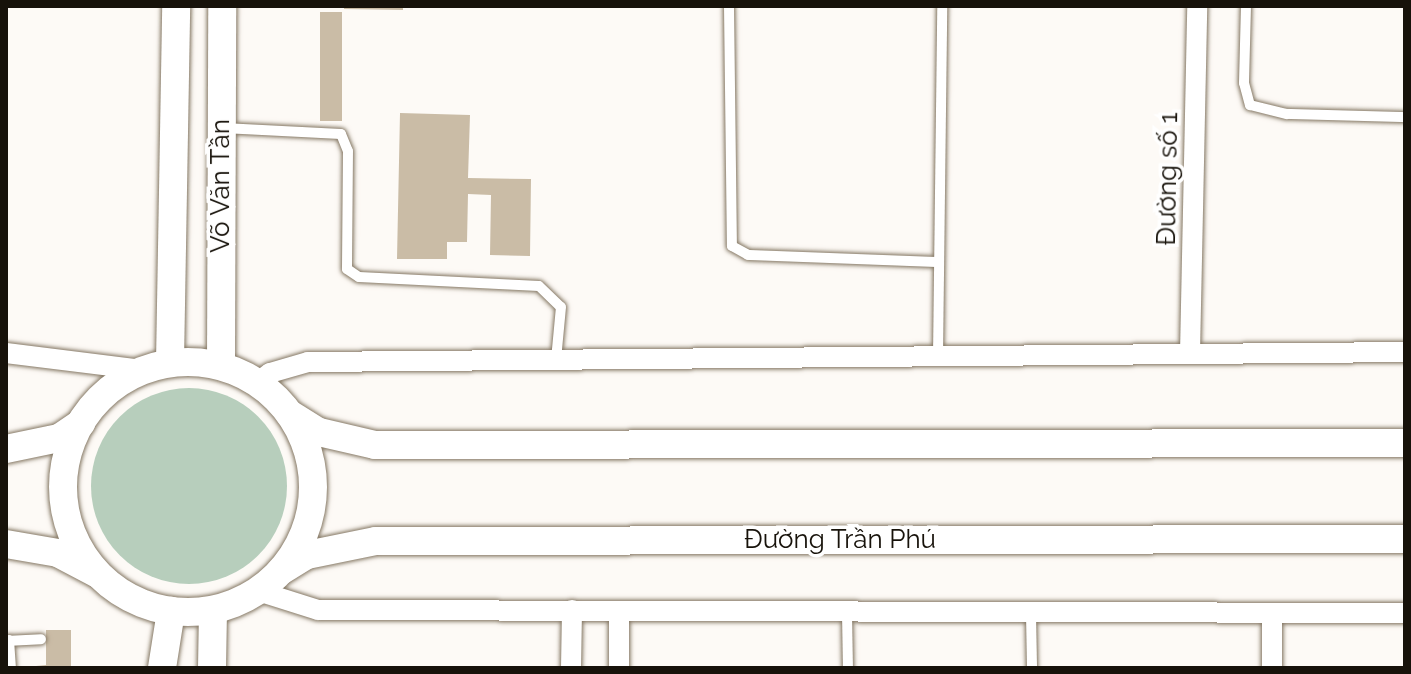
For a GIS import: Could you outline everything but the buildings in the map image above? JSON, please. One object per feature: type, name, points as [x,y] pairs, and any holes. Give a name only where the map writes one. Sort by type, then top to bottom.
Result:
[{"type":"main road","name":"Võ Văn Tần","points":[[170,362],[176,6]]},
{"type":"main road","name":"Võ Văn Tần","points":[[221,365],[222,6]]},
{"type":"main road","points":[[6,449],[59,438],[81,423],[115,385],[142,370],[170,362],[221,365],[258,382],[290,414],[319,432],[375,445],[1405,443]]},
{"type":"main road","points":[[6,544],[58,553],[100,575],[138,602],[171,611],[213,610],[258,591],[281,571],[299,545],[313,485],[309,454],[290,414]]},
{"type":"main road","points":[[81,423],[65,463],[63,495],[69,528],[100,575]]},
{"type":"main road","name":"Đường Trần Phú","points":[[281,571],[307,555],[376,541],[1405,539]]},
{"type":"main road","points":[[212,668],[213,610]]},
{"type":"main road","points":[[162,668],[171,611]]},
{"type":"street","name":"Đường số 1","points":[[1190,353],[1197,6]]},
{"type":"street","points":[[258,382],[308,362],[1405,352]]},
{"type":"street","points":[[6,353],[142,370]]},
{"type":"street","points":[[258,591],[318,610],[1272,616],[1405,613]]},
{"type":"street","points":[[571,668],[572,610]]},
{"type":"street","points":[[619,611],[619,668]]},
{"type":"street","points":[[1272,616],[1272,668]]},
{"type":"lane","points":[[729,6],[732,246],[748,255],[938,262]]},
{"type":"lane","points":[[938,356],[942,6]]},
{"type":"lane","points":[[1246,6],[1245,95],[1250,105],[1287,114],[1405,117]]},
{"type":"lane","points":[[221,128],[341,134],[348,151],[347,269],[359,277],[539,286],[561,307],[556,360]]},
{"type":"lane","points":[[847,613],[848,668]]},
{"type":"lane","points":[[1031,614],[1032,668]]},
{"type":"lane","points":[[11,668],[8,640],[41,639]]},
{"type":"green space","points":[[189,388],[227,395],[244,404],[258,417],[271,431],[280,448],[287,486],[280,524],[271,541],[258,555],[244,568],[227,577],[189,584],[151,577],[134,568],[120,555],[107,541],[98,524],[91,486],[98,448],[107,431],[120,417],[134,404],[151,395]]}]
